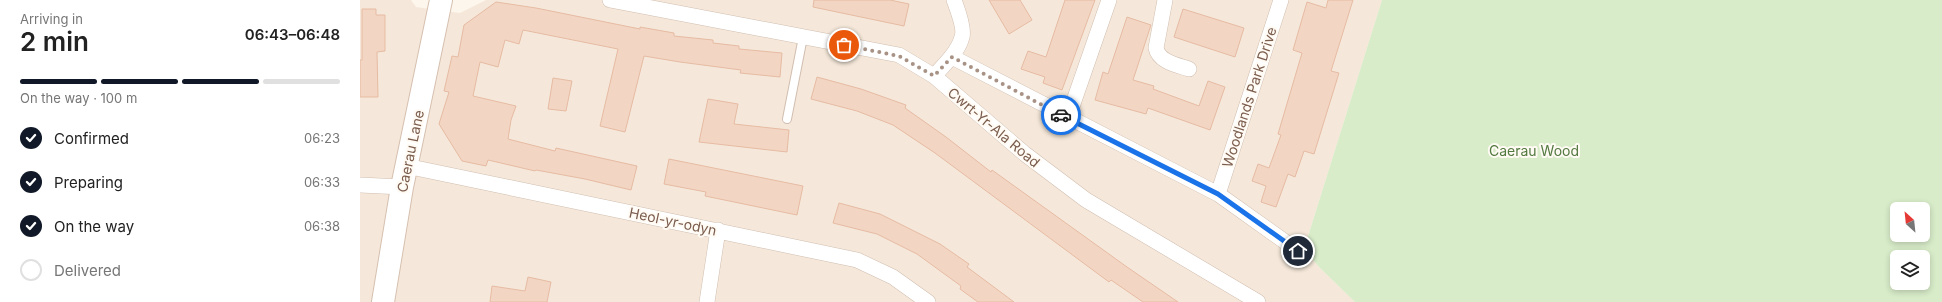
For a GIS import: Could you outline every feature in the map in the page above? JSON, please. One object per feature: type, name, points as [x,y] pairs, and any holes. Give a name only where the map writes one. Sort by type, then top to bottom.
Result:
[{"type":"street","name":"Caerau Lane","points":[[383,302],[406,166],[441,0]]},
{"type":"street","name":"Cwrt-Yr-Ala Road","points":[[610,0],[899,56],[934,76],[1025,154],[1086,200],[1258,302]]},
{"type":"street","points":[[934,76],[952,57],[963,36],[958,11],[954,0]]},
{"type":"street","points":[[1068,118],[1109,0]]},
{"type":"street","points":[[1165,0],[1156,48],[1157,52],[1160,58],[1189,69]]},
{"type":"street","name":"Woodlands Park Drive","points":[[1218,194],[1281,0]]},
{"type":"street","points":[[952,57],[1218,194],[1298,251]]},
{"type":"street","name":"Heol-yr-odyn","points":[[406,166],[856,260],[893,277],[928,302]]},
{"type":"street","points":[[360,185],[402,187]]},
{"type":"street","points":[[707,302],[718,230]]},
{"type":"lane","points":[[787,119],[803,37]]},
{"type":"shaded area","points":[[360,0],[411,0],[416,7],[460,13],[486,0],[1382,0],[1304,249],[1320,268],[1355,302],[360,302]]},
{"type":"green space","name":"Caerau Wood","points":[[1382,0],[1942,0],[1942,302],[1355,302],[1320,268],[1304,249]]},
{"type":"building","points":[[814,0],[890,0],[909,4],[904,26],[813,7]]},
{"type":"building","points":[[989,0],[1020,0],[1032,20],[1009,34]]},
{"type":"building","points":[[1065,0],[1095,0],[1062,90],[1043,83],[1045,77],[1021,69],[1028,51],[1046,57]]},
{"type":"building","points":[[1328,0],[1353,0],[1331,71],[1339,73],[1314,154],[1304,151],[1295,177],[1288,174],[1276,207],[1261,202],[1266,186],[1252,181],[1258,164],[1269,168],[1281,135],[1278,134],[1302,53],[1293,50],[1307,2],[1326,8]]},
{"type":"building","points":[[496,2],[536,8],[640,29],[640,27],[674,33],[674,36],[713,40],[713,43],[739,46],[739,49],[782,53],[780,77],[740,73],[741,70],[644,56],[625,132],[600,126],[618,49],[523,30],[519,44],[505,40],[498,67],[480,62],[473,96],[516,106],[511,120],[508,139],[555,151],[556,148],[637,166],[631,190],[585,179],[535,171],[488,160],[486,166],[462,161],[439,124],[449,92],[444,91],[452,56],[458,57],[464,25]]},
{"type":"building","points":[[362,9],[376,9],[376,15],[385,15],[385,51],[377,52],[378,97],[360,97]]},
{"type":"building","points":[[1183,9],[1244,28],[1235,57],[1174,37]]},
{"type":"building","points":[[1127,17],[1151,25],[1133,80],[1154,86],[1153,89],[1199,106],[1208,81],[1225,87],[1210,130],[1148,108],[1146,114],[1095,100],[1103,72],[1108,74]]},
{"type":"building","points":[[817,77],[861,89],[906,105],[905,108],[946,137],[991,172],[992,170],[1178,302],[1143,302],[1111,280],[1109,282],[935,153],[893,125],[857,111],[811,99]]},
{"type":"building","points":[[553,78],[572,81],[566,111],[548,109]]},
{"type":"building","points":[[708,99],[738,104],[734,124],[789,130],[787,152],[699,142]]},
{"type":"building","points":[[669,159],[803,186],[797,215],[705,196],[706,192],[664,184]]},
{"type":"building","points":[[839,203],[880,214],[940,244],[969,264],[967,267],[1014,302],[978,302],[960,289],[961,286],[917,254],[877,234],[833,223]]},
{"type":"building","points":[[528,277],[551,282],[547,302],[490,302],[492,286],[525,291]]},
{"type":"way so far","points":[[844,45],[899,56],[934,76],[952,57],[1061,115]]},
{"type":"route","points":[[1061,115],[1218,194],[1298,251]]}]
